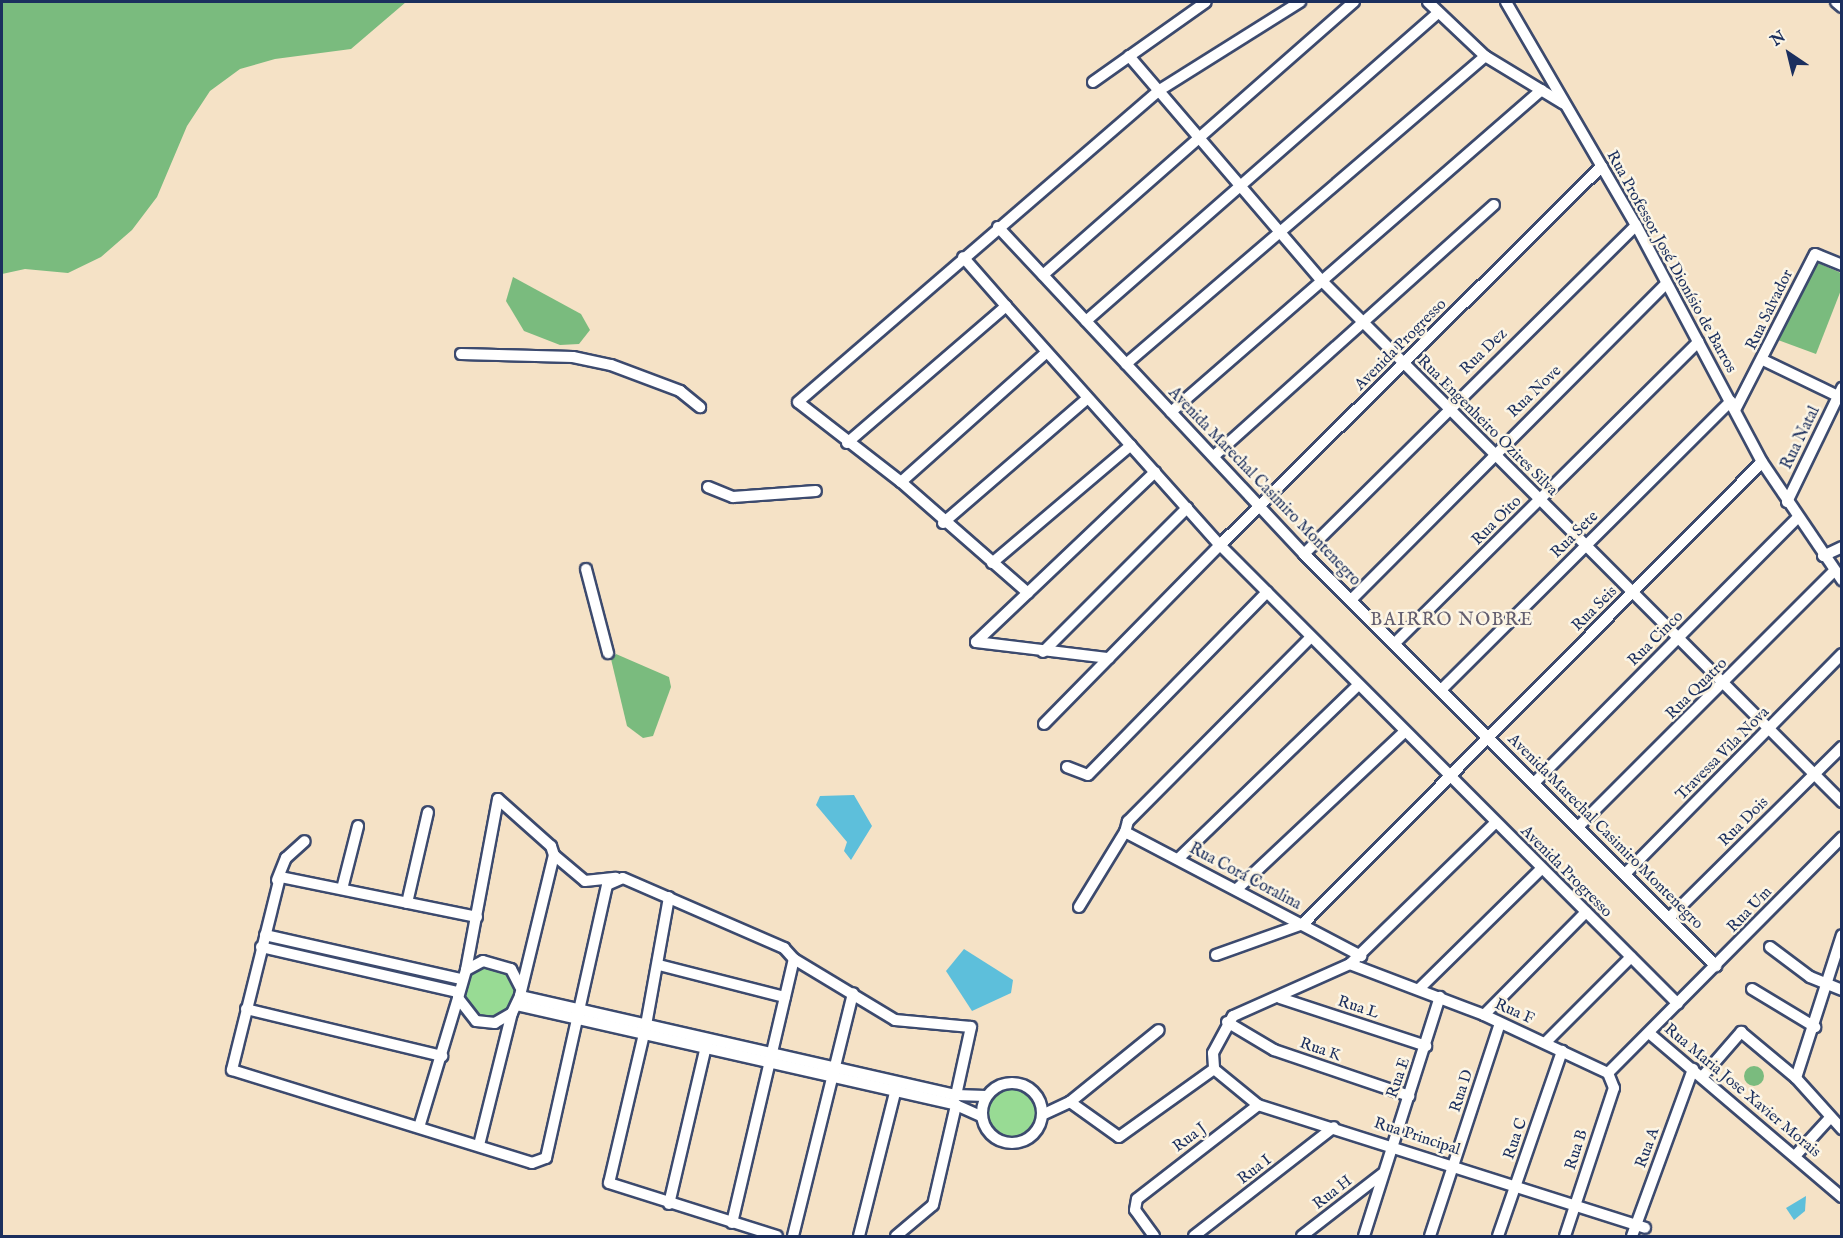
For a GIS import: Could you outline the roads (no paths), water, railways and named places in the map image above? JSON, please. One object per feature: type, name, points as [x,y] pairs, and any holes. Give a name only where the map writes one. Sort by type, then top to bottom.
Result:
[{"type":"street","points":[[1093,82],[1206,2]]},
{"type":"street","points":[[1028,593],[943,523],[901,482],[847,443],[798,402],[1158,91],[1300,2]]},
{"type":"street","points":[[1042,274],[1354,2]]},
{"type":"street","name":"Rua Professor José Dionísio de Barros","points":[[1428,2],[1485,56],[1567,106],[1636,225],[1762,462],[1838,576]]},
{"type":"street","points":[[1506,2],[1567,106]]},
{"type":"street","points":[[1836,2],[1842,8]]},
{"type":"street","points":[[1086,321],[1438,13]]},
{"type":"street","name":"Rua Engenheiro Ozires Silva","points":[[1129,56],[1321,280],[1361,322],[1677,640],[1842,802]]},
{"type":"street","points":[[1126,364],[1485,56]]},
{"type":"street","points":[[1171,412],[1542,90]]},
{"type":"street","name":"Avenida Progresso","points":[[1044,724],[1220,544],[1602,166]]},
{"type":"street","points":[[1214,456],[1494,205]]},
{"type":"street","name":"Rua Dez","points":[[1304,555],[1447,408],[1636,225]]},
{"type":"street","name":"Avenida Marechal Casimiro Montenegro","points":[[998,227],[1304,555],[1579,826],[1716,966]]},
{"type":"street","name":"Rua Salvador","points":[[1733,406],[1763,360],[1815,254],[1842,266]]},
{"type":"street","name":"Avenida Progresso","points":[[963,258],[1220,544],[1404,732],[1678,1004]]},
{"type":"street","name":"Rua Nove","points":[[1351,600],[1492,455],[1666,284]]},
{"type":"street","points":[[847,443],[1006,306]]},
{"type":"street","name":"Rua Oito","points":[[1394,644],[1698,342]]},
{"type":"street","points":[[901,482],[1047,352]]},
{"type":"street","points":[[461,354],[573,357],[611,365],[680,391],[700,406]]},
{"type":"street","points":[[1763,360],[1840,394]]},
{"type":"street","name":"Rua Natal","points":[[1787,501],[1840,394]]},
{"type":"street","points":[[943,523],[1088,398]]},
{"type":"street","name":"Rua Sete","points":[[1442,690],[1585,546],[1733,406]]},
{"type":"street","points":[[992,563],[1131,445]]},
{"type":"street","name":"Rua Seis","points":[[1303,924],[1762,462]]},
{"type":"street","points":[[1109,658],[976,642],[1155,472]]},
{"type":"street","points":[[708,487],[733,497],[816,491]]},
{"type":"street","points":[[1043,651],[1187,507]]},
{"type":"street","name":"Rua Cinco","points":[[1534,783],[1798,517]]},
{"type":"street","points":[[1823,556],[1842,547]]},
{"type":"street","points":[[586,568],[608,653]]},
{"type":"street","name":"Rua Quatro","points":[[1579,826],[1723,684],[1838,576]]},
{"type":"street","points":[[1067,767],[1088,775],[1267,592]]},
{"type":"street","points":[[1079,907],[1126,826],[1311,637]]},
{"type":"street","name":"Travessa Vila Nova","points":[[1625,874],[1842,654]]},
{"type":"street","points":[[1178,859],[1358,685]]},
{"type":"street","points":[[1237,889],[1404,732]]},
{"type":"street","name":"Rua Dois","points":[[1669,918],[1842,747]]},
{"type":"street","points":[[420,1124],[442,1056],[477,917],[498,799],[551,846],[554,855],[585,881],[617,878],[669,897],[784,948],[794,959],[906,1023],[970,1027],[933,1205],[896,1236]]},
{"type":"street","points":[[407,903],[428,812]]},
{"type":"street","points":[[1070,1102],[1119,1137],[1214,1069],[1213,1053],[1227,1022],[1350,964],[1361,956],[1495,823]]},
{"type":"street","points":[[342,889],[358,826]]},
{"type":"street","name":"Rua Corá Coralina","points":[[1126,826],[1178,859],[1361,956]]},
{"type":"street","name":"Rua Um","points":[[1649,1032],[1842,837]]},
{"type":"street","points":[[304,841],[285,858],[276,880],[232,1070],[420,1124],[532,1163],[546,1158],[580,1015],[607,885],[617,878]]},
{"type":"street","points":[[479,1146],[554,855]]},
{"type":"street","points":[[1420,988],[1541,868]]},
{"type":"street","points":[[276,880],[287,876],[477,917]]},
{"type":"street","points":[[669,897],[659,965],[609,1183],[669,1204],[777,1236]]},
{"type":"street","points":[[1484,1015],[1586,912]]},
{"type":"street","points":[[1216,955],[1303,924]]},
{"type":"street","points":[[265,935],[463,975],[493,961],[511,969],[517,1000]]},
{"type":"street","points":[[1796,1078],[1815,1027],[1842,935]]},
{"type":"street","points":[[261,947],[458,995],[476,1021],[495,1023],[517,1000]]},
{"type":"street","points":[[1770,947],[1828,986],[1842,990]]},
{"type":"street","points":[[1546,1042],[1631,957]]},
{"type":"street","points":[[732,1223],[794,959]]},
{"type":"street","name":"Rua F","points":[[1350,964],[1420,988],[1484,1015],[1546,1042],[1608,1073]]},
{"type":"street","points":[[659,965],[785,997]]},
{"type":"street","points":[[1752,989],[1815,1027]]},
{"type":"street","points":[[793,1236],[853,993]]},
{"type":"street","name":"Rua E","points":[[1364,1236],[1382,1173],[1426,1047],[1440,997]]},
{"type":"street","name":"Rua L","points":[[1280,998],[1426,1047]]},
{"type":"street","points":[[517,1000],[956,1100],[987,1096],[1004,1083],[1024,1085],[1040,1099],[1042,1115],[1030,1138],[1010,1143],[990,1135],[981,1116],[956,1100]]},
{"type":"street","points":[[246,1009],[442,1056]]},
{"type":"street","name":"Rua K","points":[[1227,1022],[1274,1050],[1409,1096]]},
{"type":"street","name":"Rua D","points":[[1430,1236],[1500,1023]]},
{"type":"street","points":[[1042,1115],[1070,1102],[1159,1030]]},
{"type":"street","points":[[1608,1073],[1649,1032]]},
{"type":"street","name":"Rua Maria Jose Xavier Morais","points":[[1649,1032],[1841,1194]]},
{"type":"street","points":[[1702,1077],[1739,1032],[1796,1078],[1842,1129]]},
{"type":"street","points":[[669,1204],[707,1043]]},
{"type":"street","name":"Rua C","points":[[1498,1236],[1562,1051]]},
{"type":"street","name":"Rua Principal","points":[[1214,1069],[1258,1105],[1392,1144],[1640,1226]]},
{"type":"street","name":"Rua A","points":[[1632,1236],[1640,1226],[1693,1069]]},
{"type":"street","name":"Rua B","points":[[1565,1236],[1614,1088],[1608,1073]]},
{"type":"street","points":[[859,1236],[896,1087]]},
{"type":"street","points":[[981,1116],[987,1096]]},
{"type":"street","name":"Rua J","points":[[1154,1236],[1134,1206],[1141,1195],[1258,1105]]},
{"type":"street","points":[[1795,1156],[1830,1118]]},
{"type":"street","name":"Rua I","points":[[1194,1236],[1334,1127]]},
{"type":"street","name":"Rua H","points":[[1302,1236],[1382,1173]]},
{"type":"water","points":[[854,795],[872,826],[851,860],[844,851],[847,842],[816,805],[820,796]]},
{"type":"water","points":[[964,949],[1013,980],[1011,993],[972,1011],[946,971]]},
{"type":"water","points":[[1806,1196],[1805,1211],[1794,1220],[1786,1208]]},
{"type":"district","name":"BAIRRO NOBRE","points":[[1452,621]]}]
